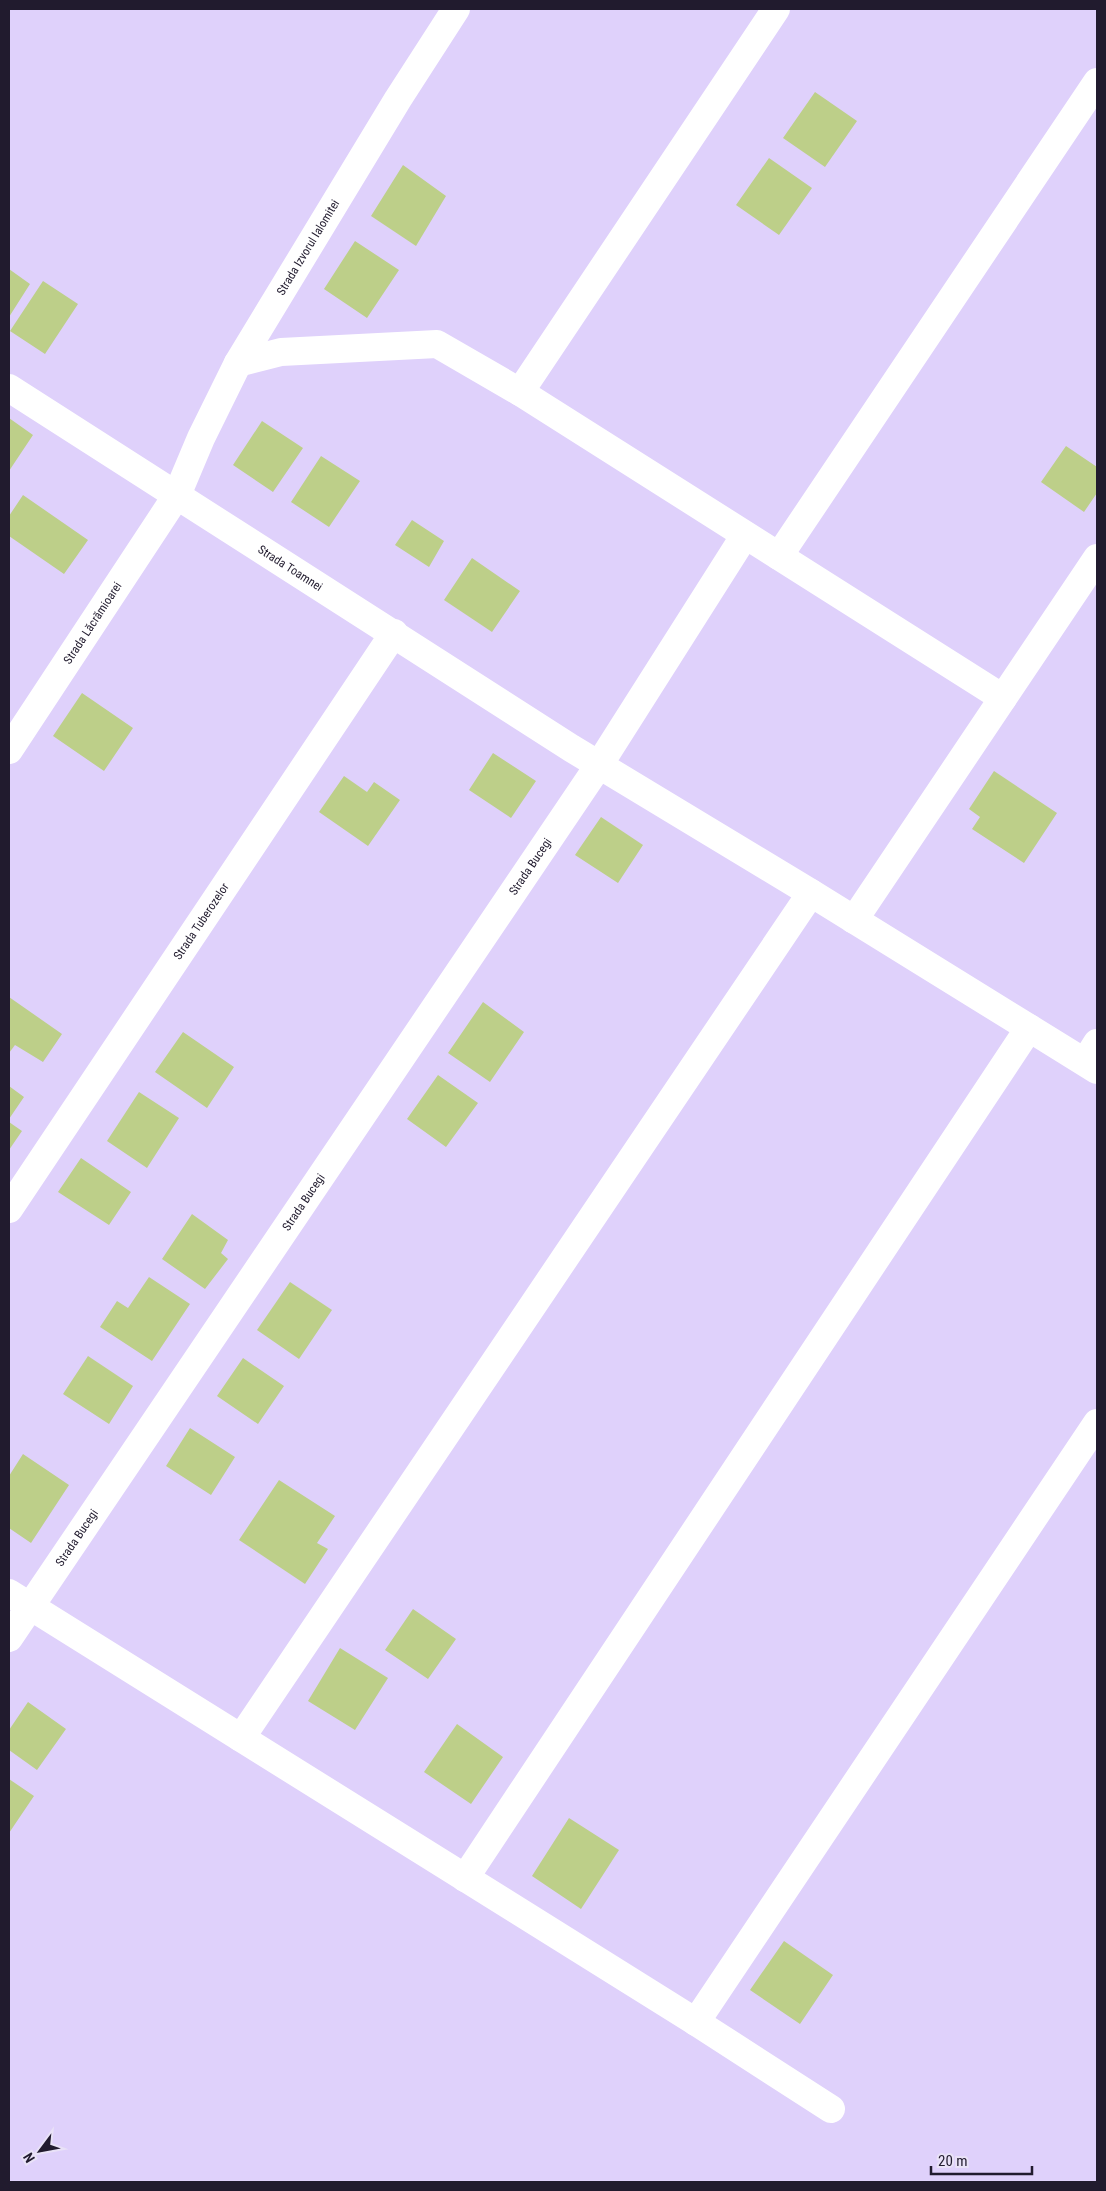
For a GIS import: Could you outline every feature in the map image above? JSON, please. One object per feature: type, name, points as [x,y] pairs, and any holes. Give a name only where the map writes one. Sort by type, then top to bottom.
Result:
[{"type":"street","name":"Strada Izvorul Ialomitei","points":[[177,495],[201,438],[238,364],[398,99],[456,9]]},
{"type":"street","points":[[520,392],[776,9]]},
{"type":"street","points":[[778,556],[1097,82]]},
{"type":"street","points":[[238,364],[281,352],[437,344],[520,392],[1003,698]]},
{"type":"street","name":"Strada Toamnei","points":[[9,388],[571,748],[1029,1028],[1093,1058]]},
{"type":"street","name":"Strada Lăcrămioarei","points":[[9,750],[177,495]]},
{"type":"street","name":"Strada Bucegi","points":[[9,1638],[19,1600],[599,765],[746,535]]},
{"type":"street","points":[[854,920],[1097,558]]},
{"type":"street","name":"Strada Tuberozelor","points":[[9,1209],[394,633]]},
{"type":"street","points":[[241,1738],[811,893]]},
{"type":"street","points":[[465,1878],[1029,1028]]},
{"type":"street","points":[[696,2022],[1097,1424]]},
{"type":"street","points":[[19,1600],[696,2022],[831,2109]]},
{"type":"building","points":[[815,92],[857,121],[825,167],[783,138]]},
{"type":"building","points":[[769,158],[812,188],[779,235],[736,205]]},
{"type":"building","points":[[403,165],[446,196],[416,246],[371,216]]},
{"type":"building","points":[[355,241],[399,270],[367,318],[324,289]]},
{"type":"building","points":[[9,269],[30,284],[9,317]]},
{"type":"building","points":[[43,281],[78,304],[45,354],[10,331]]},
{"type":"building","points":[[9,418],[33,435],[9,471]]},
{"type":"building","points":[[262,421],[303,448],[273,492],[233,465]]},
{"type":"building","points":[[1066,446],[1097,467],[1097,493],[1084,512],[1041,482]]},
{"type":"building","points":[[321,456],[360,481],[329,527],[291,502]]},
{"type":"building","points":[[23,495],[88,540],[64,574],[9,536],[9,516]]},
{"type":"building","points":[[412,520],[444,541],[429,567],[395,545]]},
{"type":"building","points":[[472,558],[520,591],[492,632],[444,600]]},
{"type":"building","points":[[82,693],[133,728],[104,771],[53,736]]},
{"type":"building","points":[[493,753],[536,781],[511,818],[469,790]]},
{"type":"building","points":[[994,771],[1057,813],[1024,863],[972,829],[980,817],[969,809]]},
{"type":"building","points":[[344,776],[367,792],[374,782],[400,800],[368,846],[319,812]]},
{"type":"building","points":[[601,817],[643,845],[618,883],[575,855]]},
{"type":"building","points":[[9,997],[62,1034],[43,1062],[15,1045],[9,1053]]},
{"type":"building","points":[[483,1002],[524,1032],[490,1082],[448,1053]]},
{"type":"building","points":[[183,1032],[234,1067],[207,1108],[155,1072]]},
{"type":"building","points":[[438,1075],[478,1103],[446,1147],[407,1119]]},
{"type":"building","points":[[9,1086],[24,1097],[9,1119]]},
{"type":"building","points":[[139,1092],[179,1118],[147,1168],[107,1141]]},
{"type":"building","points":[[9,1122],[22,1131],[9,1150]]},
{"type":"building","points":[[81,1158],[131,1192],[109,1225],[58,1192]]},
{"type":"building","points":[[192,1214],[228,1240],[221,1253],[228,1259],[205,1289],[162,1259]]},
{"type":"building","points":[[149,1277],[190,1304],[152,1361],[100,1327],[117,1301],[128,1308]]},
{"type":"building","points":[[290,1282],[332,1310],[299,1359],[257,1330]]},
{"type":"building","points":[[88,1356],[133,1386],[109,1424],[63,1394]]},
{"type":"building","points":[[243,1358],[284,1386],[258,1424],[217,1396]]},
{"type":"building","points":[[190,1428],[235,1457],[211,1495],[166,1466]]},
{"type":"building","points":[[23,1454],[69,1485],[31,1543],[9,1528],[9,1476]]},
{"type":"building","points":[[279,1480],[335,1516],[317,1543],[328,1549],[305,1584],[239,1540]]},
{"type":"building","points":[[413,1609],[456,1639],[428,1679],[385,1650]]},
{"type":"building","points":[[340,1648],[388,1678],[355,1730],[308,1701]]},
{"type":"building","points":[[28,1702],[66,1729],[37,1770],[9,1750],[9,1730]]},
{"type":"building","points":[[457,1724],[503,1757],[471,1804],[424,1772]]},
{"type":"building","points":[[9,1779],[34,1796],[9,1833]]},
{"type":"building","points":[[569,1818],[619,1850],[581,1909],[532,1876]]},
{"type":"building","points":[[784,1941],[833,1975],[800,2024],[750,1990]]}]
